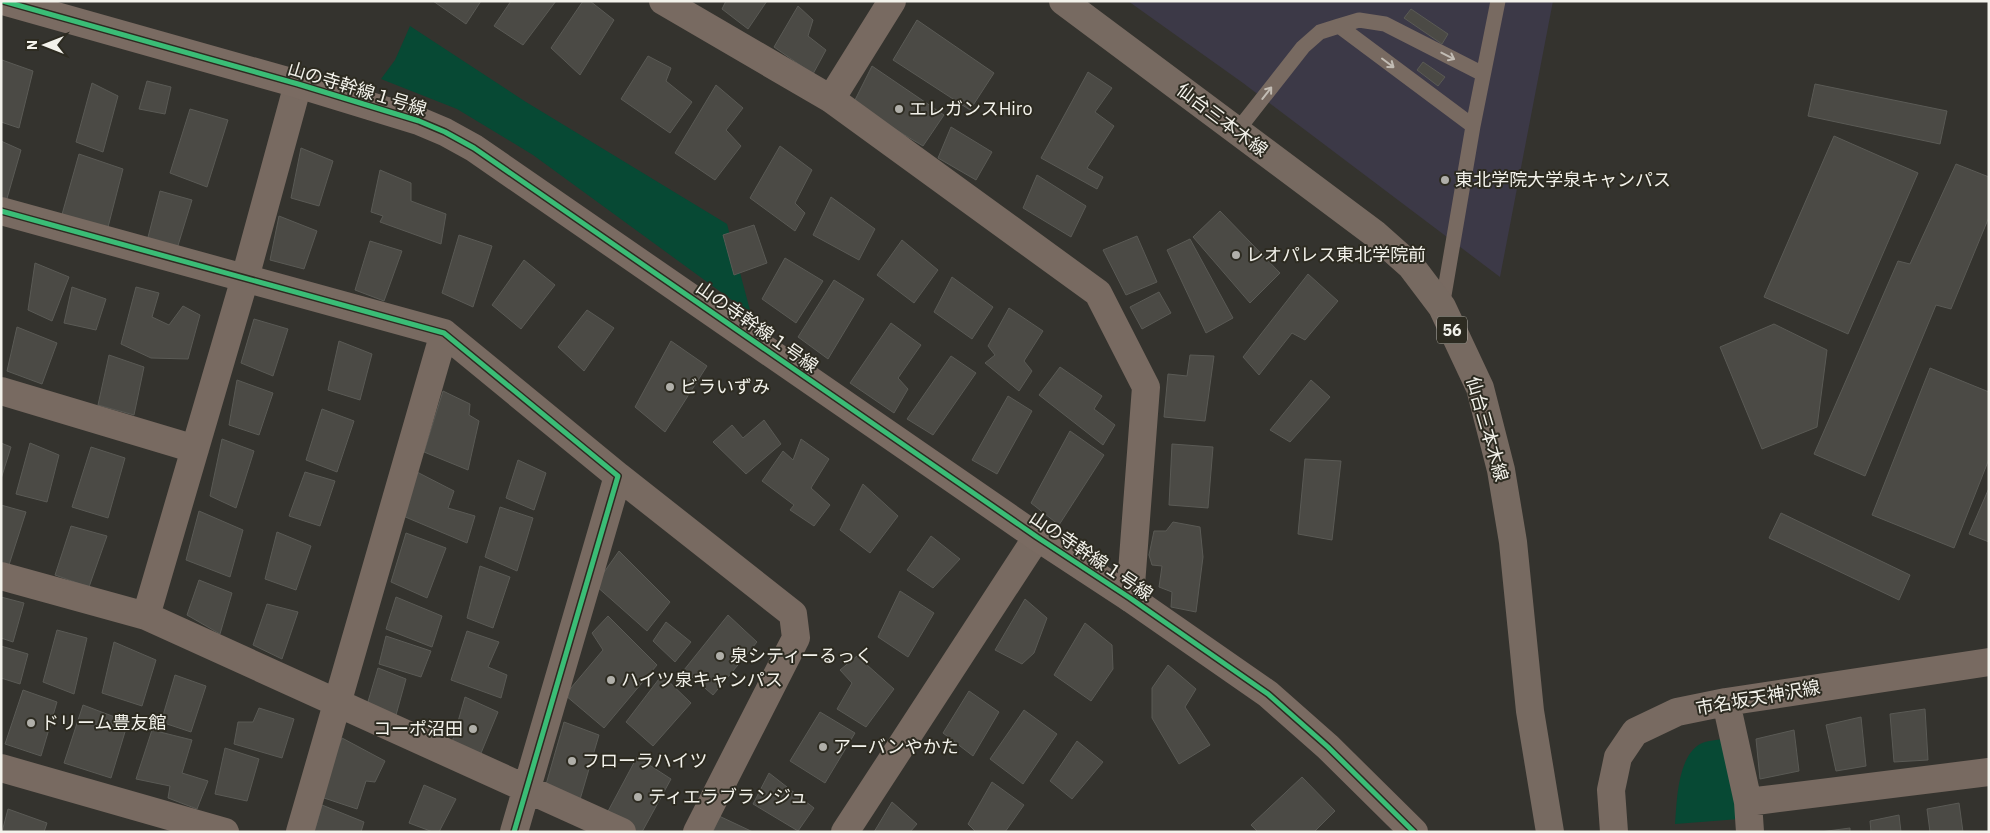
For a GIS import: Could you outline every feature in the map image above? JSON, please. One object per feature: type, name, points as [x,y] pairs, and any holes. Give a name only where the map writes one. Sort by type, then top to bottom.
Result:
[{"type":"main road","name":"仙台三本木線","points":[[1063,1],[1375,234],[1411,266],[1442,307],[1480,388],[1501,470],[1513,542],[1530,711],[1550,832]]},
{"type":"street","name":"山の寺幹線１号線","points":[[3,1],[298,84],[419,121],[446,132],[474,148],[1037,537],[1130,598],[1268,694],[1328,747],[1414,832]]},
{"type":"street","points":[[662,1],[831,99],[1098,293],[1146,387],[1130,598]]},
{"type":"street","points":[[831,99],[892,1]]},
{"type":"street","points":[[146,616],[298,84]]},
{"type":"street","points":[[1,211],[444,333],[618,476],[792,614],[796,638],[697,832]]},
{"type":"street","points":[[300,832],[444,333]]},
{"type":"street","points":[[1,391],[195,448]]},
{"type":"street","points":[[514,832],[618,476]]},
{"type":"street","points":[[845,832],[1037,537]]},
{"type":"street","points":[[1,576],[146,616],[622,832]]},
{"type":"street","name":"市名坂天神沢線","points":[[1614,832],[1610,790],[1618,757],[1635,732],[1678,712],[1726,702],[1989,662]]},
{"type":"street","points":[[1726,702],[1748,802],[1750,832]]},
{"type":"street","points":[[1,768],[225,832]]},
{"type":"street","points":[[1748,802],[1989,772]]},
{"type":"lane","points":[[1442,307],[1473,126],[1498,1]]},
{"type":"lane","points":[[1236,131],[1302,47],[1320,32],[1359,20],[1385,24],[1483,74]]},
{"type":"lane","points":[[1338,26],[1473,126]]},
{"type":"shaded area","name":"東北学院大学泉キャンパス","points":[[1128,1],[1553,1],[1500,277],[1243,83]]},
{"type":"green space","points":[[410,26],[526,102],[727,224],[751,314],[533,155],[457,109],[381,79],[395,60]]},
{"type":"green space","points":[[1723,739],[1739,819],[1675,824],[1680,781],[1687,759],[1700,744]]},
{"type":"building","points":[[433,1],[481,1],[466,24]]},
{"type":"building","points":[[511,1],[556,1],[523,45],[494,26]]},
{"type":"building","points":[[583,1],[590,1],[614,20],[580,75],[551,48]]},
{"type":"building","points":[[726,1],[767,1],[748,29],[722,9]]},
{"type":"building","points":[[798,6],[813,20],[808,36],[826,50],[813,74],[774,47]]},
{"type":"building","points":[[1411,9],[1448,34],[1442,44],[1404,18]]},
{"type":"building","points":[[917,20],[994,73],[970,110],[893,60]]},
{"type":"building","points":[[648,56],[671,68],[666,81],[692,102],[670,133],[621,99]]},
{"type":"building","points":[[2,60],[33,71],[19,128],[1,122]]},
{"type":"building","points":[[1423,62],[1445,77],[1438,86],[1417,70]]},
{"type":"building","name":"エレガンスHiro","points":[[872,66],[944,115],[923,146],[853,104]]},
{"type":"building","points":[[1088,72],[1112,88],[1095,112],[1114,126],[1087,168],[1103,177],[1097,189],[1041,158]]},
{"type":"building","points":[[147,81],[171,87],[165,114],[139,109]]},
{"type":"building","points":[[92,83],[118,96],[103,152],[76,142]]},
{"type":"building","points":[[1815,84],[1947,111],[1940,144],[1808,116]]},
{"type":"building","points":[[716,85],[743,108],[726,130],[741,146],[715,180],[675,153]]},
{"type":"building","points":[[190,109],[228,120],[207,187],[170,173]]},
{"type":"building","points":[[951,127],[992,152],[976,180],[938,158]]},
{"type":"building","points":[[1834,136],[1918,173],[1848,334],[1764,297]]},
{"type":"building","points":[[1,141],[21,150],[6,202],[1,200]]},
{"type":"building","points":[[780,146],[812,170],[795,203],[805,213],[795,231],[750,198]]},
{"type":"building","points":[[301,148],[333,161],[319,206],[291,198]]},
{"type":"building","points":[[79,154],[123,169],[107,231],[61,218]]},
{"type":"building","points":[[1956,164],[1989,177],[1989,217],[1951,309],[1936,305],[1865,476],[1814,454],[1898,261],[1910,264]]},
{"type":"building","points":[[380,170],[411,183],[411,201],[446,214],[441,244],[380,222],[383,216],[371,212]]},
{"type":"building","points":[[1037,175],[1086,206],[1071,237],[1023,208]]},
{"type":"building","points":[[160,191],[192,200],[176,252],[147,241]]},
{"type":"building","points":[[831,197],[875,229],[859,260],[813,235]]},
{"type":"building","name":"レオパレス東北学院前","points":[[1220,211],[1280,273],[1250,303],[1193,237]]},
{"type":"building","points":[[279,216],[317,231],[304,269],[270,260]]},
{"type":"building","points":[[754,225],[767,263],[734,275],[723,235]]},
{"type":"building","points":[[459,235],[492,246],[473,307],[442,293]]},
{"type":"building","points":[[1137,236],[1157,282],[1126,295],[1103,250]]},
{"type":"building","points":[[1190,239],[1233,318],[1206,333],[1167,250]]},
{"type":"building","points":[[902,240],[938,270],[914,303],[877,275]]},
{"type":"building","points":[[370,241],[402,251],[384,301],[355,290]]},
{"type":"building","points":[[785,258],[823,281],[796,323],[762,299]]},
{"type":"building","points":[[524,260],[555,285],[521,329],[492,305]]},
{"type":"building","points":[[35,263],[69,277],[52,321],[28,310]]},
{"type":"building","points":[[1308,274],[1338,301],[1305,340],[1292,333],[1259,375],[1243,357]]},
{"type":"building","points":[[952,277],[993,307],[972,339],[934,312]]},
{"type":"building","points":[[834,280],[864,299],[828,359],[798,337]]},
{"type":"building","points":[[72,287],[106,299],[96,330],[64,323]]},
{"type":"building","points":[[136,287],[159,293],[152,317],[169,325],[183,306],[200,315],[188,359],[151,358],[121,344]]},
{"type":"building","points":[[1159,292],[1171,313],[1142,329],[1130,307]]},
{"type":"building","points":[[1009,308],[1043,331],[1024,361],[1032,371],[1019,391],[985,363],[995,355],[988,346]]},
{"type":"building","points":[[587,310],[614,328],[584,371],[558,347]]},
{"type":"building","points":[[254,319],[288,329],[273,376],[241,363]]},
{"type":"building","points":[[891,323],[921,345],[898,378],[908,389],[894,413],[850,383]]},
{"type":"building","points":[[1774,324],[1827,350],[1817,427],[1762,449],[1720,347]]},
{"type":"building","points":[[17,327],[57,343],[42,384],[7,371]]},
{"type":"building","points":[[339,341],[372,354],[360,400],[328,390]]},
{"type":"building","name":"ビラいずみ","points":[[671,341],[707,366],[665,432],[635,407]]},
{"type":"building","points":[[109,355],[144,367],[134,415],[98,405]]},
{"type":"building","points":[[1190,355],[1214,356],[1205,421],[1164,417],[1168,374],[1187,376]]},
{"type":"building","points":[[951,356],[976,373],[933,435],[907,419]]},
{"type":"building","points":[[1060,367],[1102,396],[1094,409],[1115,425],[1103,445],[1039,395]]},
{"type":"building","points":[[1930,368],[1989,392],[1989,459],[1954,548],[1872,515]]},
{"type":"building","points":[[237,380],[273,393],[259,435],[229,425]]},
{"type":"building","points":[[1311,380],[1330,397],[1290,442],[1270,430]]},
{"type":"building","points":[[443,391],[470,404],[469,415],[479,421],[468,470],[424,452]]},
{"type":"building","points":[[1008,396],[1032,411],[997,474],[972,460]]},
{"type":"building","points":[[322,409],[354,421],[337,472],[306,460]]},
{"type":"building","points":[[764,420],[781,444],[746,474],[713,442],[732,425],[743,438]]},
{"type":"building","points":[[1070,431],[1104,455],[1059,525],[1031,503]]},
{"type":"building","points":[[222,439],[254,451],[236,508],[210,496]]},
{"type":"building","points":[[801,439],[829,459],[811,488],[830,505],[814,526],[790,510],[794,505],[762,481],[783,451],[793,460]]},
{"type":"building","points":[[1,443],[11,447],[1,479]]},
{"type":"building","points":[[30,443],[59,455],[47,502],[16,494]]},
{"type":"building","points":[[1172,444],[1213,447],[1208,508],[1169,505]]},
{"type":"building","points":[[91,447],[125,458],[108,518],[72,507]]},
{"type":"building","points":[[1305,459],[1341,461],[1332,540],[1298,534]]},
{"type":"building","points":[[518,460],[546,473],[534,510],[506,498]]},
{"type":"building","points":[[415,471],[454,491],[448,508],[475,516],[467,543],[403,516]]},
{"type":"building","points":[[305,472],[335,481],[320,526],[289,516]]},
{"type":"building","points":[[863,484],[898,516],[870,553],[840,530]]},
{"type":"building","points":[[1989,488],[1989,542],[1969,534]]},
{"type":"building","points":[[1,505],[26,512],[8,568],[1,565]]},
{"type":"building","points":[[500,507],[533,518],[517,571],[485,557]]},
{"type":"building","points":[[199,511],[243,530],[230,577],[186,560]]},
{"type":"building","points":[[1781,513],[1910,575],[1899,600],[1769,538]]},
{"type":"building","points":[[1173,522],[1200,527],[1203,557],[1196,612],[1171,607],[1172,592],[1159,587],[1162,566],[1152,565],[1149,555],[1154,531],[1166,531]]},
{"type":"building","points":[[71,526],[107,536],[89,587],[55,575]]},
{"type":"building","points":[[277,532],[311,546],[296,590],[265,579]]},
{"type":"building","points":[[406,533],[446,548],[427,598],[391,582]]},
{"type":"building","points":[[931,536],[960,559],[933,588],[907,570]]},
{"type":"building","points":[[619,551],[670,602],[647,631],[595,585]]},
{"type":"building","points":[[480,566],[510,577],[493,628],[467,618]]},
{"type":"building","points":[[199,580],[232,593],[220,634],[187,615]]},
{"type":"building","points":[[900,591],[934,613],[908,657],[878,637]]},
{"type":"building","points":[[1,597],[24,603],[13,642],[1,638]]},
{"type":"building","points":[[396,597],[442,616],[432,647],[386,629]]},
{"type":"building","points":[[1025,599],[1047,618],[1034,653],[1022,664],[995,650]]},
{"type":"building","points":[[267,604],[298,612],[282,659],[253,645]]},
{"type":"building","name":"泉シティーるっく","points":[[728,615],[757,642],[713,695],[684,670]]},
{"type":"building","name":"ハイツ泉キャンパス","points":[[608,616],[657,665],[604,728],[565,695],[603,650],[592,633]]},
{"type":"building","points":[[666,622],[691,642],[675,662],[653,641]]},
{"type":"building","points":[[1085,623],[1112,645],[1113,669],[1091,701],[1054,675]]},
{"type":"building","points":[[57,630],[87,638],[74,694],[43,682]]},
{"type":"building","points":[[467,631],[499,642],[488,667],[507,675],[501,698],[451,680]]},
{"type":"building","points":[[386,636],[431,651],[421,677],[379,664]]},
{"type":"building","points":[[114,642],[156,660],[142,706],[102,693]]},
{"type":"building","points":[[1,646],[28,654],[20,684],[1,678]]},
{"type":"building","points":[[857,656],[894,689],[866,727],[837,709],[852,683],[840,670]]},
{"type":"building","points":[[1168,665],[1196,689],[1185,707],[1210,745],[1179,764],[1152,718],[1152,688]]},
{"type":"building","points":[[378,668],[406,679],[396,715],[367,705]]},
{"type":"building","points":[[175,675],[206,686],[191,732],[161,722]]},
{"type":"building","points":[[662,675],[691,703],[653,746],[626,722]]},
{"type":"building","name":"ドリーム豊友館","points":[[23,690],[57,702],[41,756],[5,744]]},
{"type":"building","points":[[969,691],[999,712],[973,756],[943,733]]},
{"type":"building","name":"コーポ沼田","points":[[465,697],[498,712],[479,758],[451,746]]},
{"type":"building","points":[[83,705],[128,722],[111,778],[64,763]]},
{"type":"building","points":[[259,708],[294,719],[282,758],[234,744],[238,722],[253,722]]},
{"type":"building","points":[[1925,709],[1928,760],[1894,762],[1890,714]]},
{"type":"building","points":[[1024,710],[1057,734],[1023,784],[990,759]]},
{"type":"building","name":"アーバンやかた","points":[[820,712],[855,733],[825,783],[790,761]]},
{"type":"building","points":[[1861,717],[1866,766],[1836,771],[1826,725]]},
{"type":"building","name":"フローラハイツ","points":[[564,722],[599,735],[579,803],[545,788]]},
{"type":"building","points":[[152,730],[192,740],[182,773],[208,781],[197,809],[168,798],[170,786],[136,779]]},
{"type":"building","points":[[1794,730],[1799,771],[1760,779],[1756,739]]},
{"type":"building","points":[[342,738],[385,761],[375,782],[366,781],[357,809],[318,796]]},
{"type":"building","points":[[1077,741],[1103,762],[1072,799],[1050,781]]},
{"type":"building","points":[[225,748],[259,759],[247,801],[215,794]]},
{"type":"building","name":"ティエラブランジュ","points":[[637,757],[671,779],[642,832],[635,832],[606,815]]},
{"type":"building","points":[[769,773],[814,808],[798,831],[753,804]]},
{"type":"building","points":[[1302,777],[1335,811],[1314,832],[1258,832],[1251,825]]},
{"type":"building","points":[[992,782],[1024,805],[1005,832],[976,832],[968,824]]},
{"type":"building","points":[[424,785],[456,799],[439,832],[433,832],[409,823]]},
{"type":"building","points":[[892,802],[917,824],[910,832],[874,832]]},
{"type":"building","points":[[1959,803],[1963,832],[1930,832],[1927,809]]},
{"type":"building","points":[[322,805],[364,822],[361,832],[314,832]]},
{"type":"building","points":[[8,809],[47,823],[44,832],[2,832]]},
{"type":"building","points":[[1899,815],[1901,832],[1871,832],[1870,821]]},
{"type":"building","points":[[719,816],[753,832],[713,832]]},
{"type":"building","points":[[1850,828],[1850,832],[1820,832]]},
{"type":"cycle path","points":[[3,1],[298,84],[419,121],[445,132],[474,148],[1037,537],[1130,598],[1268,694],[1328,747],[1414,832]]},
{"type":"cycle path","points":[[1,211],[444,333],[618,476],[514,832]]},
{"type":"place","name":"エレガンスHiro","points":[[899,109]]},
{"type":"place","name":"東北学院大学泉キャンパス","points":[[1445,180]]},
{"type":"place","name":"レオパレス東北学院前","points":[[1236,255]]},
{"type":"place","name":"ビラいずみ","points":[[670,387]]},
{"type":"place","name":"泉シティーるっく","points":[[720,656]]},
{"type":"place","name":"ハイツ泉キャンパス","points":[[611,680]]},
{"type":"place","name":"ドリーム豊友館","points":[[31,723]]},
{"type":"place","name":"コーポ沼田","points":[[473,729]]},
{"type":"place","name":"アーバンやかた","points":[[823,747]]},
{"type":"place","name":"フローラハイツ","points":[[572,761]]},
{"type":"place","name":"ティエラブランジュ","points":[[638,797]]}]
